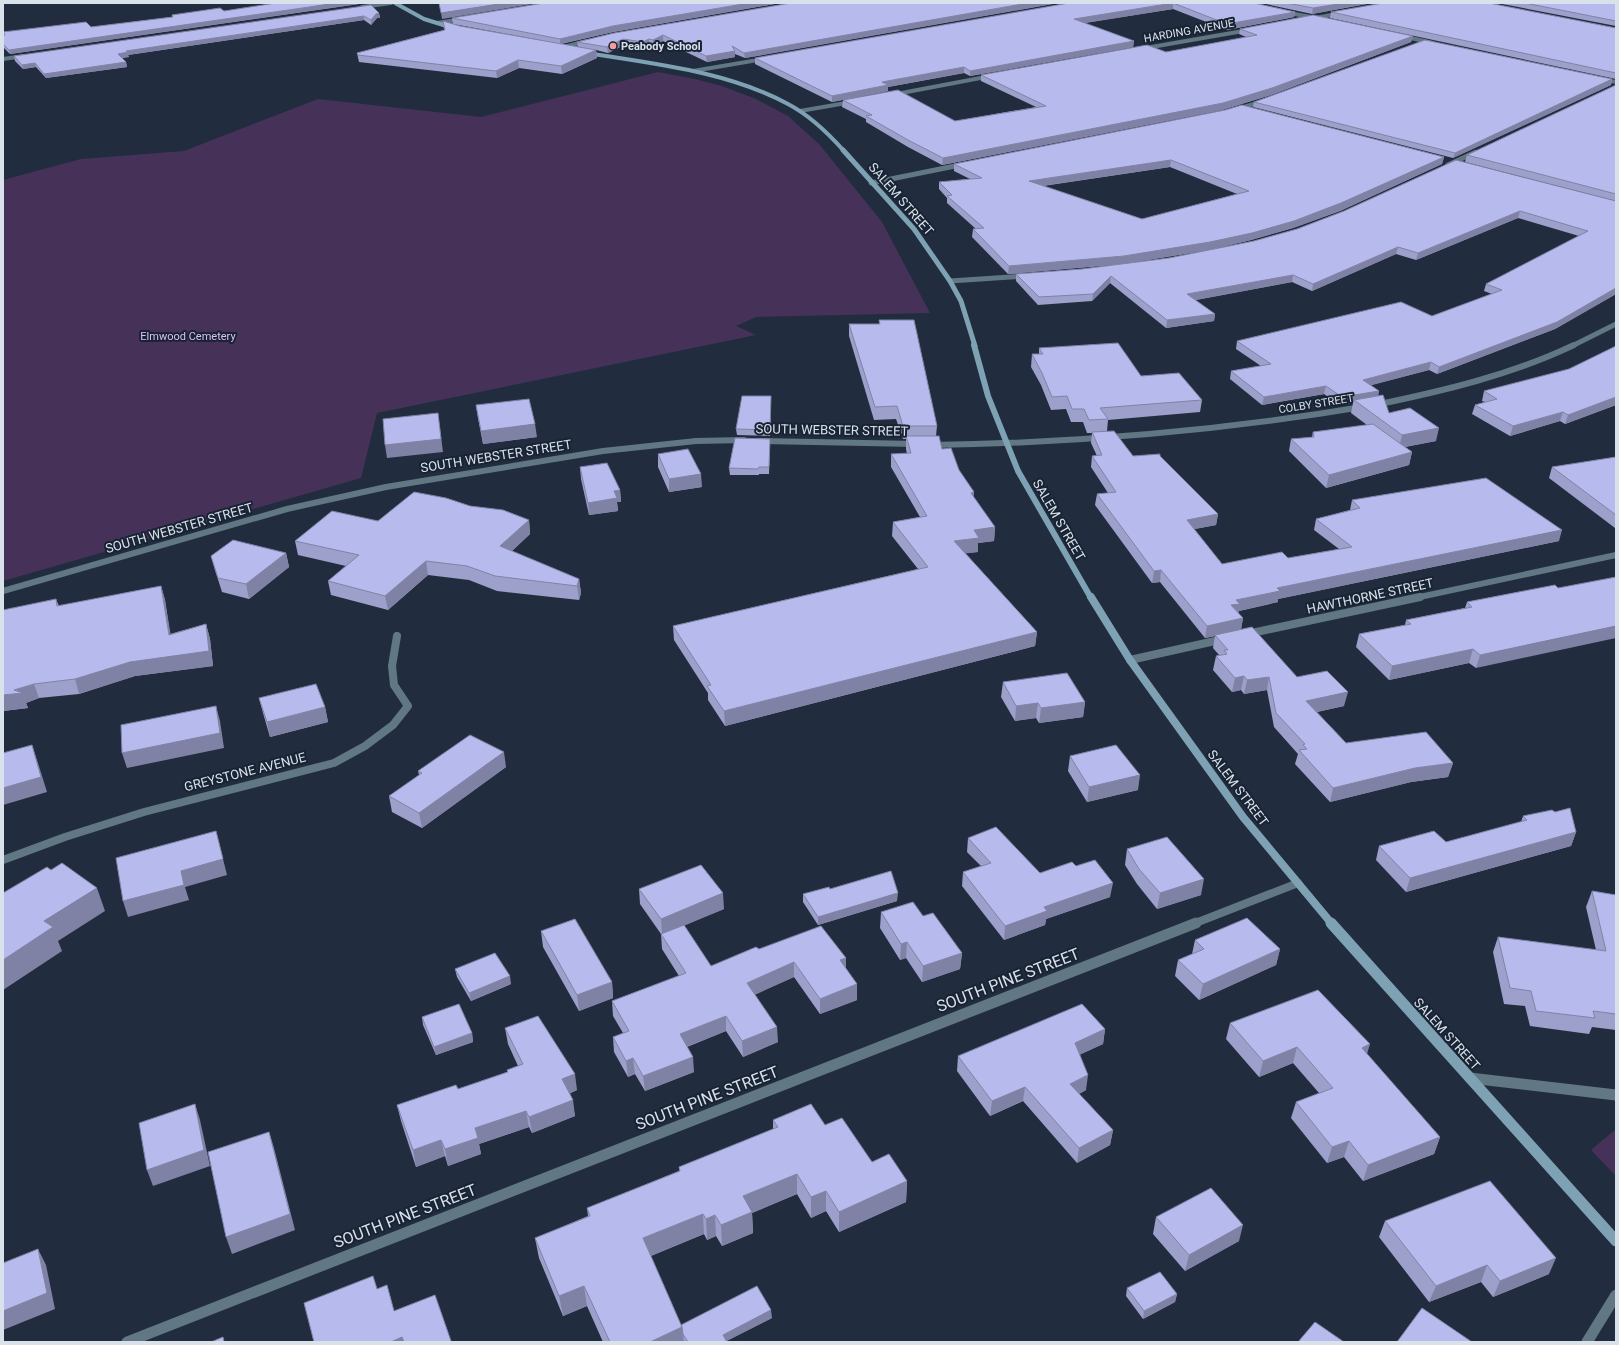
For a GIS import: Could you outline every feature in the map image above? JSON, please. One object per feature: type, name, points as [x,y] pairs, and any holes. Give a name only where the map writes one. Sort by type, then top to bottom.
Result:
[{"type":"main road","points":[[395,3],[409,12],[437,24],[461,30]]},
{"type":"main road","name":"SALEM STREET","points":[[555,47],[693,72],[756,89],[774,97],[800,111],[829,135],[914,229],[950,281],[961,301],[988,396],[1018,471],[1045,521],[1130,660],[1243,817],[1340,934],[1616,1242]]},
{"type":"street","points":[[360,8],[391,3]]},
{"type":"street","points":[[1277,10],[1331,21]]},
{"type":"street","points":[[1300,20],[1346,12]]},
{"type":"street","points":[[437,24],[467,18]]},
{"type":"street","name":"HARDING AVENUE","points":[[1135,50],[1253,29]]},
{"type":"street","points":[[1401,36],[1439,44]]},
{"type":"street","points":[[555,47],[592,40]]},
{"type":"street","points":[[1416,44],[1424,41]]},
{"type":"street","points":[[3,60],[26,56]]},
{"type":"street","points":[[693,72],[772,57]]},
{"type":"street","points":[[886,96],[994,75]]},
{"type":"street","points":[[1593,77],[1616,82]]},
{"type":"street","points":[[1229,111],[1272,98]]},
{"type":"street","points":[[800,111],[854,101]]},
{"type":"street","points":[[1242,108],[1249,110]]},
{"type":"street","points":[[1439,169],[1482,149]]},
{"type":"street","points":[[1446,161],[1461,165]]},
{"type":"street","points":[[871,182],[972,162]]},
{"type":"street","points":[[950,281],[1028,276]]},
{"type":"street","name":"COLBY STREET","points":[[1006,444],[1203,430],[1262,423],[1372,406],[1464,385],[1504,372],[1549,356],[1616,324]]},
{"type":"street","name":"SOUTH WEBSTER STREET","points":[[3,591],[287,509],[386,487],[567,457],[696,441],[732,440],[855,444],[1006,444]]},
{"type":"street","name":"HAWTHORNE STREET","points":[[1130,660],[1616,555]]},
{"type":"street","name":"GREYSTONE AVENUE","points":[[3,860],[65,837],[144,812],[334,763],[365,746],[393,725],[408,706],[394,685],[392,666],[397,636]]},
{"type":"street","name":"SOUTH PINE STREET","points":[[127,1342],[1298,883]]},
{"type":"street","points":[[1470,1078],[1616,1095]]},
{"type":"street","points":[[1587,1342],[1616,1295]]},
{"type":"green space","name":"Elmwood Cemetery","points":[[658,72],[722,86],[756,99],[788,116],[819,144],[882,222],[930,313],[756,317],[736,326],[756,335],[377,413],[361,478],[3,581],[3,180],[81,159],[184,151],[318,99],[481,117]]},
{"type":"green space","points":[[1616,1129],[1616,1176],[1591,1150]]},
{"type":"building","points":[[276,3],[337,3],[9,50],[3,44],[3,35],[5,35],[3,32],[86,22],[91,27],[173,17],[172,15],[220,8],[224,11]]},
{"type":"building","points":[[439,3],[505,3],[441,13]]},
{"type":"building","points":[[544,3],[749,3],[613,26],[560,39],[452,18]]},
{"type":"building","points":[[791,3],[1028,3],[744,53],[732,46],[735,51],[706,56],[663,35],[653,40],[649,39],[643,42],[623,39],[607,47],[577,42],[614,33]]},
{"type":"building","points":[[1069,3],[1173,3],[1074,19],[1134,41],[970,71],[964,67],[882,82],[888,85],[832,96],[755,58]]},
{"type":"building","points":[[1173,3],[1254,3],[1295,12],[1227,24]]},
{"type":"building","points":[[1287,3],[1344,3],[1313,8]]},
{"type":"building","points":[[1383,3],[1489,3],[1616,28],[1616,73],[1331,12]]},
{"type":"building","points":[[1525,3],[1616,3],[1616,21]]},
{"type":"building","points":[[371,5],[379,13],[376,14],[371,20],[364,16],[126,51],[128,52],[118,54],[126,62],[44,74],[35,63],[22,65],[14,56]]},
{"type":"building","points":[[1313,15],[1413,36],[1272,88],[1223,103],[943,158],[866,116],[872,115],[843,100],[898,90],[955,121],[1046,106],[981,75],[1147,45],[1166,52],[1257,35],[1240,29]]},
{"type":"building","points":[[443,21],[460,26],[596,50],[561,66],[518,60],[496,71],[358,55],[357,53],[445,30]]},
{"type":"building","points":[[1425,40],[1612,79],[1455,153],[1254,102]]},
{"type":"building","points":[[1616,85],[1616,194],[1467,155]]},
{"type":"building","points":[[1242,105],[1444,157],[1341,203],[1294,221],[1252,233],[1210,242],[1124,256],[1009,266],[973,229],[984,228],[947,196],[952,195],[939,182],[982,178],[954,164],[1225,110]],"holes":[[[1171,160],[1249,191],[1142,219],[1029,181]]]},
{"type":"building","points":[[1456,160],[1616,201],[1616,288],[1557,322],[1439,367],[1431,362],[1363,380],[1379,391],[1342,397],[1326,386],[1264,397],[1231,371],[1271,364],[1237,341],[1401,302],[1432,316],[1502,290],[1486,284],[1588,231],[1520,211],[1418,253],[1398,247],[1313,284],[1293,275],[1187,294],[1215,314],[1167,320],[1111,276],[1093,294],[1039,297],[1016,274],[1082,269],[1169,258],[1254,241],[1297,229],[1344,211]]},
{"type":"building","points":[[879,320],[914,320],[937,426],[903,426],[897,406],[875,407],[849,324],[880,324]]},
{"type":"building","points":[[1118,343],[1141,376],[1179,373],[1202,400],[1100,408],[1108,419],[1089,420],[1084,409],[1072,409],[1067,396],[1052,397],[1032,354],[1043,354],[1039,348]]},
{"type":"building","points":[[1616,346],[1616,397],[1568,415],[1563,412],[1513,426],[1475,405],[1497,399],[1484,391],[1569,369]]},
{"type":"building","points":[[1383,395],[1389,413],[1410,408],[1439,428],[1402,435],[1354,400]]},
{"type":"building","points":[[742,396],[771,396],[770,430],[736,429]]},
{"type":"building","points":[[529,399],[535,424],[481,431],[476,405]]},
{"type":"building","points":[[438,413],[441,439],[385,445],[383,419]]},
{"type":"building","points":[[1373,424],[1412,452],[1329,475],[1291,439],[1314,437],[1313,432]]},
{"type":"building","points":[[1114,431],[1133,456],[1160,454],[1160,456],[1218,514],[1187,520],[1222,564],[1282,552],[1288,558],[1352,547],[1316,519],[1360,508],[1352,500],[1486,478],[1562,530],[1277,588],[1280,591],[1236,600],[1240,604],[1231,605],[1243,618],[1207,626],[1161,570],[1154,571],[1097,494],[1116,492],[1092,456],[1102,455],[1092,432]]},
{"type":"building","points":[[906,436],[939,436],[942,449],[951,448],[959,470],[974,492],[971,493],[995,527],[974,530],[979,538],[954,541],[1037,632],[724,711],[707,686],[711,685],[673,626],[928,567],[893,522],[927,516],[891,454],[911,453]]},
{"type":"building","points":[[735,438],[770,439],[769,467],[759,467],[758,469],[729,468]]},
{"type":"building","points":[[688,449],[701,474],[669,479],[658,454]]},
{"type":"building","points":[[1616,457],[1616,515],[1552,467]]},
{"type":"building","points":[[607,463],[620,490],[614,491],[617,498],[588,503],[580,467]]},
{"type":"building","points":[[414,492],[446,498],[470,506],[503,510],[529,520],[500,546],[579,579],[577,586],[495,576],[467,566],[426,561],[385,596],[328,581],[359,555],[295,541],[332,511],[378,521]]},
{"type":"building","points":[[233,540],[286,553],[246,584],[218,578],[211,556]]},
{"type":"building","points":[[1616,577],[1616,626],[1480,655],[1473,649],[1392,666],[1359,634],[1411,624],[1406,620],[1472,607],[1467,602],[1555,585],[1558,588]]},
{"type":"building","points":[[161,586],[169,635],[206,624],[209,651],[130,662],[75,679],[34,684],[14,690],[23,693],[3,695],[3,610],[56,599],[57,606]]},
{"type":"building","points":[[1252,627],[1297,677],[1327,671],[1348,692],[1306,701],[1346,743],[1426,732],[1453,763],[1415,768],[1333,788],[1299,750],[1307,749],[1303,745],[1305,744],[1276,713],[1269,677],[1247,680],[1244,676],[1235,678],[1216,656],[1227,654],[1224,650],[1228,650],[1215,635]]},
{"type":"building","points":[[1067,673],[1085,702],[1041,708],[1038,703],[1016,706],[1003,682]]},
{"type":"building","points":[[316,684],[325,707],[267,722],[259,698]]},
{"type":"building","points":[[216,706],[220,733],[122,753],[121,725]]},
{"type":"building","points":[[470,735],[504,752],[419,813],[389,796],[422,773],[418,771]]},
{"type":"building","points":[[32,745],[41,777],[3,788],[3,753]]},
{"type":"building","points":[[1116,745],[1140,775],[1089,787],[1070,756]]},
{"type":"building","points":[[1570,808],[1576,832],[1410,878],[1379,846],[1434,831],[1446,842],[1527,820],[1523,816],[1552,810],[1555,812]]},
{"type":"building","points":[[996,827],[1040,873],[1072,862],[1076,866],[1095,860],[1113,883],[1044,907],[1047,911],[1005,926],[963,872],[991,863],[968,838]]},
{"type":"building","points":[[216,831],[223,859],[181,871],[184,885],[123,901],[116,858]]},
{"type":"building","points":[[1167,837],[1204,879],[1160,893],[1139,869],[1127,849]]},
{"type":"building","points":[[62,863],[97,888],[44,921],[53,927],[3,960],[3,893],[47,867],[51,870]]},
{"type":"building","points":[[701,865],[723,893],[661,919],[639,889]]},
{"type":"building","points":[[891,871],[898,893],[818,917],[803,894],[829,887],[830,889]]},
{"type":"building","points":[[1592,891],[1616,895],[1616,1014],[1593,1011],[1595,1018],[1536,1011],[1531,991],[1510,988],[1498,937],[1606,951]]},
{"type":"building","points":[[913,902],[923,916],[933,913],[962,953],[923,966],[907,942],[901,944],[881,912]]},
{"type":"building","points":[[1247,918],[1280,949],[1203,984],[1178,960],[1204,949],[1195,940]]},
{"type":"building","points":[[575,919],[612,982],[577,995],[541,931]]},
{"type":"building","points":[[684,925],[711,966],[756,947],[759,949],[821,926],[846,958],[840,960],[857,984],[820,999],[794,962],[747,983],[777,1027],[742,1041],[726,1016],[680,1034],[693,1057],[643,1076],[633,1058],[626,1061],[613,1037],[629,1031],[612,1001],[686,973],[661,934]]},
{"type":"building","points":[[495,953],[510,976],[469,993],[455,969]]},
{"type":"building","points":[[1318,990],[1370,1044],[1362,1048],[1440,1137],[1368,1165],[1349,1141],[1332,1147],[1296,1102],[1333,1088],[1297,1047],[1263,1061],[1230,1023]]},
{"type":"building","points":[[459,1004],[472,1033],[434,1047],[422,1017]]},
{"type":"building","points":[[1082,1004],[1105,1029],[1075,1043],[1088,1075],[1070,1084],[1113,1130],[1079,1148],[1025,1087],[992,1101],[958,1056]]},
{"type":"building","points":[[538,1016],[575,1074],[562,1079],[573,1100],[529,1117],[526,1111],[475,1128],[478,1138],[445,1149],[441,1140],[413,1150],[397,1105],[456,1085],[458,1089],[508,1072],[507,1070],[523,1064],[505,1028]]},
{"type":"building","points":[[195,1104],[204,1150],[147,1170],[139,1123]]},
{"type":"building","points":[[811,1104],[825,1125],[842,1118],[872,1162],[889,1154],[907,1181],[839,1212],[826,1191],[811,1197],[797,1174],[743,1196],[752,1212],[721,1225],[715,1215],[706,1219],[703,1214],[643,1238],[682,1327],[650,1342],[610,1342],[584,1286],[559,1296],[535,1238],[590,1216],[587,1208],[680,1171],[679,1167],[778,1127],[773,1120]]},
{"type":"building","points":[[269,1132],[290,1214],[226,1237],[208,1152]]},
{"type":"building","points":[[1490,1181],[1556,1258],[1500,1281],[1487,1265],[1436,1286],[1385,1221]]},
{"type":"building","points":[[1211,1188],[1243,1225],[1189,1255],[1156,1217]]},
{"type":"building","points":[[38,1249],[47,1293],[3,1311],[3,1263]]},
{"type":"building","points":[[1160,1272],[1177,1294],[1144,1311],[1127,1288]]},
{"type":"building","points":[[373,1276],[377,1289],[387,1285],[394,1311],[435,1295],[451,1341],[404,1342],[402,1337],[391,1342],[314,1342],[304,1303]]},
{"type":"building","points":[[757,1286],[771,1310],[723,1335],[727,1342],[688,1342],[683,1334],[681,1325]]},
{"type":"building","points":[[1422,1308],[1472,1342],[1397,1342]]},
{"type":"building","points":[[1315,1322],[1344,1342],[1298,1342]]},
{"type":"building","points":[[223,1337],[224,1342],[211,1342]]},
{"type":"place","name":"Peabody School","points":[[613,46]]}]
